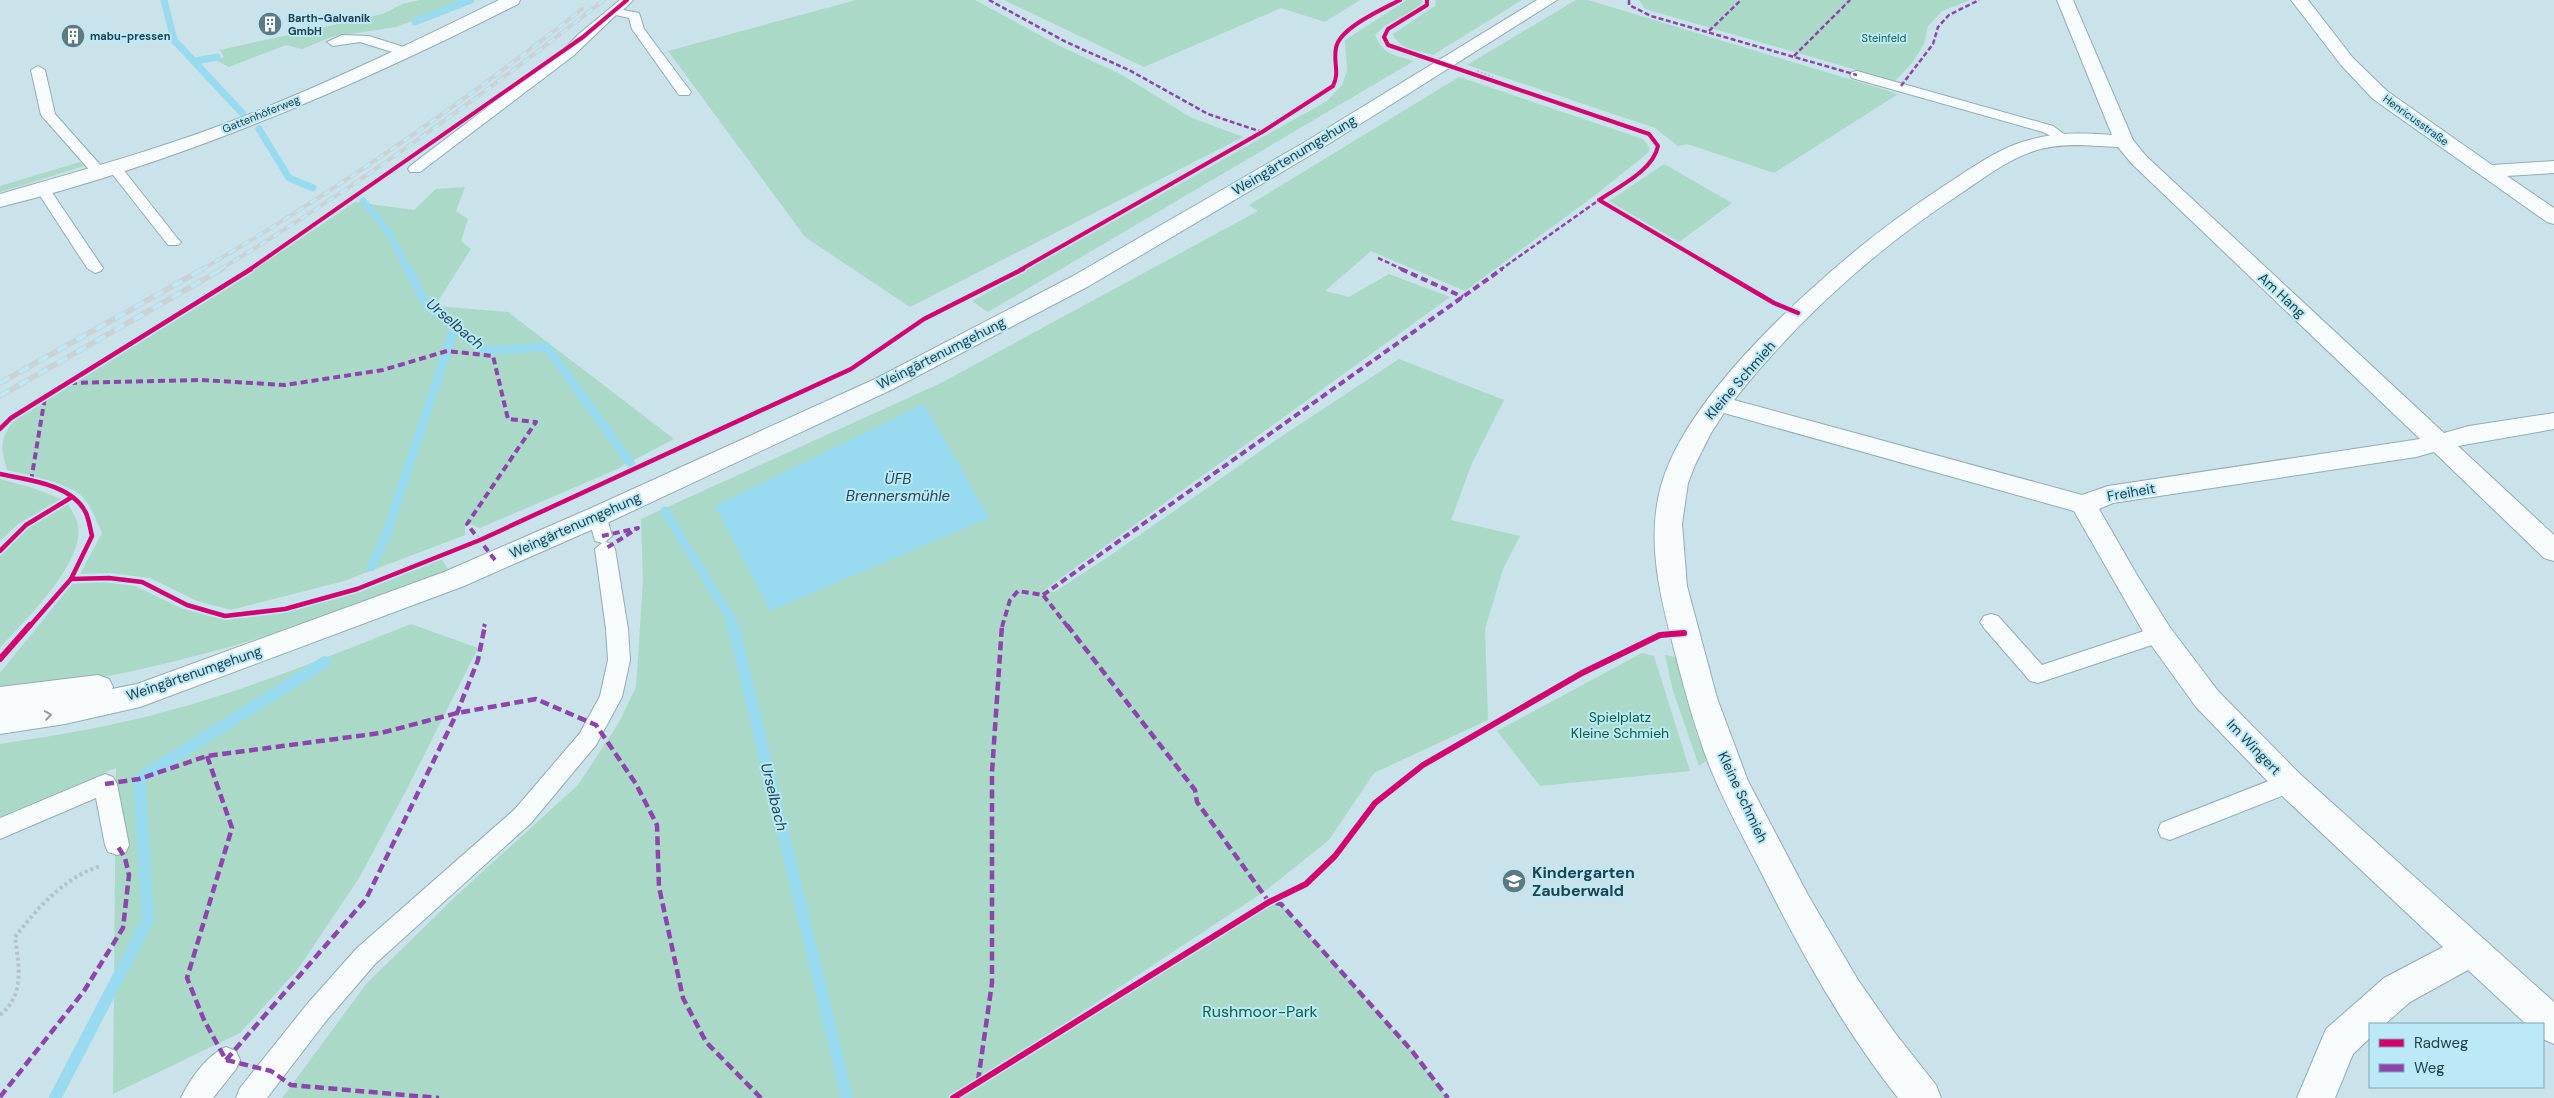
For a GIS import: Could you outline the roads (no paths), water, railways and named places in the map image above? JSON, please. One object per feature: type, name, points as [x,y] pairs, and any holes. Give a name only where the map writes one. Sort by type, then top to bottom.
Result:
[{"type":"street","name":"Gattenhöferweg","points":[[0,201],[105,169],[264,115],[405,52],[512,0]]},
{"type":"street","name":"Weingärtenumgehung","points":[[0,722],[65,712],[140,695],[454,578],[602,534],[1081,281],[1312,146],[1549,0]]},
{"type":"street","name":"Am Hang","points":[[2065,0],[2124,140],[2139,160],[2554,551]]},
{"type":"street","name":"Henricusstraße","points":[[2299,0],[2341,57],[2380,95],[2554,218]]},
{"type":"street","name":"Kleine Schmieh","points":[[1922,1098],[1901,1073],[1818,948],[1731,780],[1703,702],[1684,633],[1670,570],[1668,530],[1674,486],[1686,454],[1702,423],[1717,403],[1798,313],[1869,249],[1912,216],[2008,154],[2036,143],[2064,139],[2124,140]]},
{"type":"street","points":[[2486,170],[2554,167]]},
{"type":"street","points":[[1717,403],[2084,505]]},
{"type":"street","name":"Freiheit","points":[[2084,505],[2108,495],[2416,449],[2469,434],[2554,421]]},
{"type":"street","name":"Im Wingert","points":[[2084,505],[2126,581],[2159,634],[2208,699],[2289,783],[2554,1026]]},
{"type":"street","name":"Weingärtenumgehung","points":[[0,699],[67,693],[140,680],[298,636]]},
{"type":"street","points":[[2316,1098],[2339,1042],[2397,990],[2471,950]]},
{"type":"lane","points":[[415,169],[568,53],[627,0]]},
{"type":"lane","points":[[613,11],[635,16],[638,29],[684,92]]},
{"type":"lane","points":[[333,42],[346,38],[362,38],[405,52]]},
{"type":"lane","points":[[38,70],[48,115],[105,169],[173,242]]},
{"type":"lane","points":[[1856,75],[1980,108],[2048,129],[2064,139]]},
{"type":"lane","points":[[42,188],[95,268]]},
{"type":"lane","points":[[250,1098],[317,1012],[366,956],[523,816],[588,739],[611,697],[619,660],[617,629],[602,534]]},
{"type":"lane","points":[[1991,622],[2038,674],[2159,634]]},
{"type":"lane","points":[[2170,830],[2289,783]]},
{"type":"lane","points":[[0,829],[105,784],[112,854]]},
{"type":"lane","points":[[195,1098],[226,1060]]},
{"type":"water","name":"ÜFB Brennersmühle","points":[[924,404],[989,518],[770,611],[715,506]]},
{"type":"waterway","name":"Urselbach","points":[[164,0],[174,40],[243,114]]},
{"type":"waterway","points":[[415,22],[471,0]]},
{"type":"waterway","points":[[196,61],[217,57]]},
{"type":"waterway","name":"Urselbach","points":[[259,129],[289,178],[313,188]]},
{"type":"waterway","name":"Urselbach","points":[[363,201],[388,231],[408,270]]},
{"type":"waterway","name":"Urselbach","points":[[408,269],[426,304],[455,327]]},
{"type":"waterway","points":[[371,567],[385,538],[455,327]]},
{"type":"waterway","name":"Urselbach","points":[[455,327],[486,351],[547,347],[631,464]]},
{"type":"waterway","name":"Urselbach","points":[[665,511],[731,619],[733,627]]},
{"type":"waterway","name":"Urselbach","points":[[733,625],[847,1098]]},
{"type":"waterway","points":[[55,1098],[148,920],[139,779],[325,662]]},
{"type":"railway","points":[[219,270],[368,175],[464,107],[604,0]]},
{"type":"railway","points":[[201,270],[300,210],[396,146],[490,79],[582,9]]},
{"type":"railway","points":[[0,383],[203,269]]},
{"type":"railway","points":[[0,396],[222,269]]},
{"type":"place","name":"Barth-Galvanik GmbH","points":[[270,24]]},
{"type":"place","name":"mabu-pressen","points":[[73,36]]},
{"type":"place","name":"Kindergarten Zauberwald","points":[[1514,881]]},
{"type":"park label","name":"Steinfeld","points":[[1884,38]]},
{"type":"park label","name":"Spielplatz Kleine Schmieh","points":[[1620,726]]},
{"type":"park label","name":"Rushmoor-Park","points":[[1260,1011]]}]
